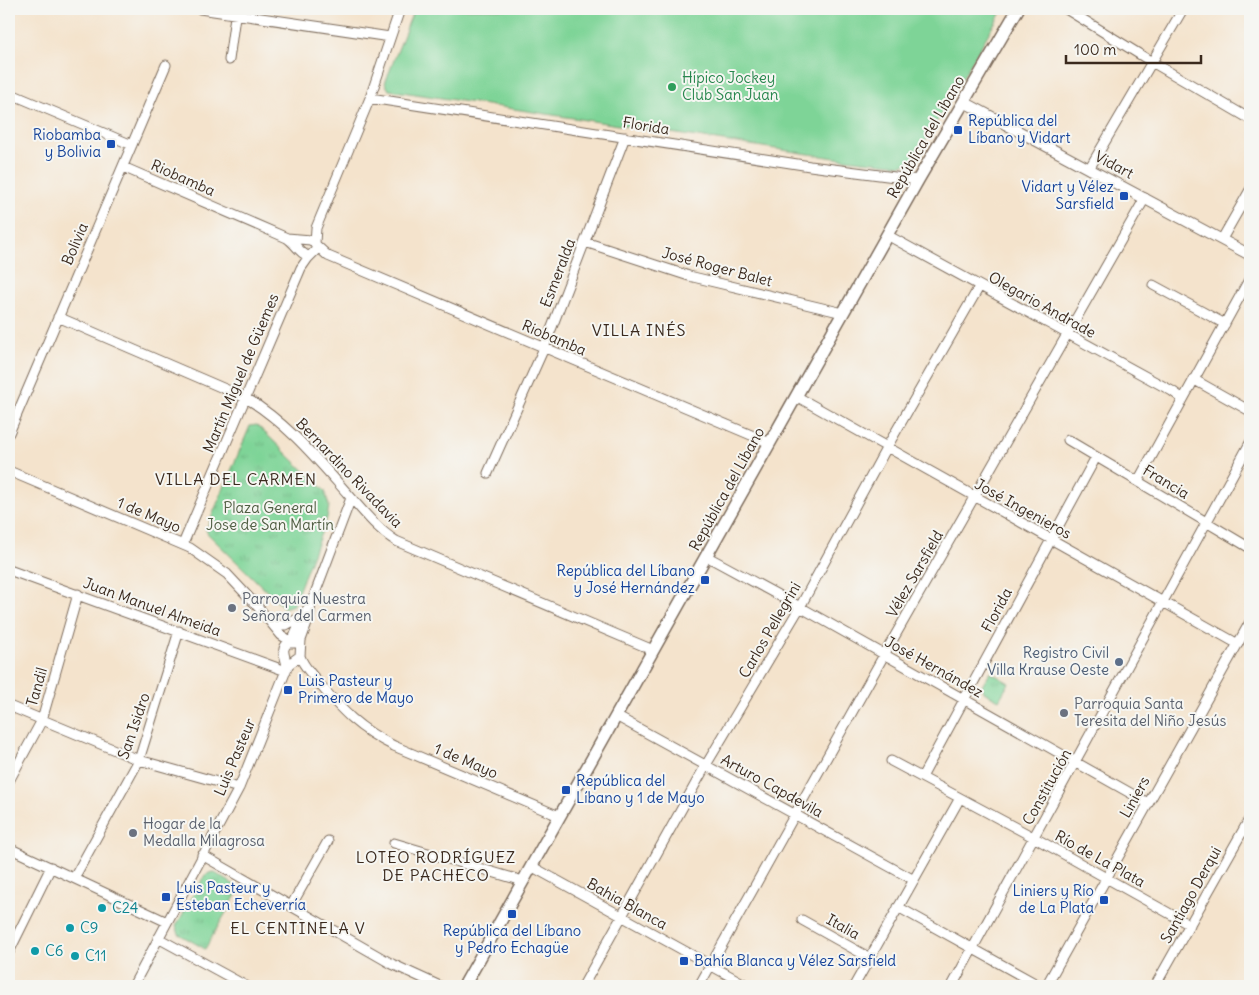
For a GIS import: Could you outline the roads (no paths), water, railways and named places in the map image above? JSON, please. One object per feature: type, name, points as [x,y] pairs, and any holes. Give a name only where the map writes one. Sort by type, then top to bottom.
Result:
[{"type":"main road","name":"República del Líbano","points":[[464,986],[918,180],[1018,9]]},
{"type":"street","points":[[200,9],[236,11],[390,37]]},
{"type":"street","points":[[311,242],[302,244],[306,254],[315,253],[311,242],[370,98],[400,9]]},
{"type":"street","points":[[1066,9],[1250,119]]},
{"type":"street","points":[[1089,169],[1183,9]]},
{"type":"street","points":[[229,60],[236,11]]},
{"type":"street","name":"Bolivia","points":[[9,434],[166,65]]},
{"type":"street","points":[[9,93],[132,145]]},
{"type":"street","name":"Florida","points":[[370,98],[810,166],[918,180]]},
{"type":"street","name":"Vidart","points":[[964,102],[1250,255]]},
{"type":"street","name":"Esmeralda","points":[[488,473],[544,348],[625,137]]},
{"type":"street","name":"Riobamba","points":[[123,167],[287,238],[311,242],[328,256],[770,443]]},
{"type":"street","points":[[1222,239],[1250,190]]},
{"type":"street","name":"Vélez Sarsfield","points":[[699,986],[884,655],[1145,198]]},
{"type":"street","name":"Olegario Andrade","points":[[887,235],[1172,391],[1183,399]]},
{"type":"street","name":"Riobamba","points":[[287,238],[306,254],[328,256]]},
{"type":"street","name":"José Roger Balet","points":[[585,242],[689,276],[843,313]]},
{"type":"street","name":"Martín Miguel de Güemes","points":[[183,544],[306,254]]},
{"type":"street","points":[[1138,481],[1250,278]]},
{"type":"street","points":[[1153,285],[1225,324]]},
{"type":"street","name":"Carlos Pellegrini","points":[[583,986],[706,765],[800,607],[887,447],[979,287]]},
{"type":"street","name":"Bernardino Rivadavia","points":[[58,317],[246,398],[272,416],[300,440],[386,535],[406,546],[653,650]]},
{"type":"street","points":[[1194,379],[1250,411]]},
{"type":"street","name":"José Ingenieros","points":[[796,396],[1238,644]]},
{"type":"street","name":"Francia","points":[[1068,440],[1250,548]]},
{"type":"street","name":"Constitución","points":[[952,986],[1035,838],[1250,443]]},
{"type":"street","name":"Florida","points":[[922,777],[1096,457]]},
{"type":"street","name":"1 de Mayo","points":[[9,470],[183,544],[227,574],[273,625],[293,656],[357,724],[394,746],[559,816]]},
{"type":"street","name":"Luis Pasteur","points":[[133,986],[239,788],[293,656],[352,498]]},
{"type":"street","name":"José Hernández","points":[[706,556],[1148,803]]},
{"type":"street","name":"Juan Manuel Almeida","points":[[9,570],[179,632],[293,656]]},
{"type":"street","name":"Tandil","points":[[9,781],[42,720],[78,594]]},
{"type":"street","name":"Luis Pasteur","points":[[293,656],[303,616],[311,604]]},
{"type":"street","points":[[273,625],[286,625],[303,616]]},
{"type":"street","name":"Liniers","points":[[1046,986],[1250,622]]},
{"type":"street","name":"San Isidro","points":[[74,878],[139,760],[179,632]]},
{"type":"street","points":[[9,706],[139,760],[239,788]]},
{"type":"street","name":"Arturo Capdevila","points":[[616,716],[914,880]]},
{"type":"street","name":"Río de La Plata","points":[[892,761],[1190,925]]},
{"type":"street","points":[[854,986],[960,798]]},
{"type":"street","name":"Santiago Derqui","points":[[1156,986],[1250,818]]},
{"type":"street","points":[[291,906],[328,841]]},
{"type":"street","points":[[394,844],[523,881]]},
{"type":"street","points":[[9,848],[167,922]]},
{"type":"street","points":[[202,855],[392,964],[440,986]]},
{"type":"street","name":"Bahia Blanca","points":[[531,866],[748,986]]},
{"type":"street","points":[[9,952],[51,867]]},
{"type":"street","points":[[898,907],[1040,986]]},
{"type":"street","name":"Italia","points":[[802,920],[870,958]]},
{"type":"street","points":[[158,938],[246,986]]},
{"type":"place","name":"Hípico Jockey Club San Juan","points":[[672,87]]},
{"type":"place","name":"República del Líbano y Vidart","points":[[958,130]]},
{"type":"place","name":"Riobamba y Bolivia","points":[[111,144]]},
{"type":"place","name":"Vidart y Vélez Sarsfield","points":[[1124,196]]},
{"type":"place","name":"República del Líbano y José Hernández","points":[[705,580]]},
{"type":"place","name":"Parroquia Nuestra Señora del Carmen","points":[[232,608]]},
{"type":"place","name":"Registro Civil Villa Krause Oeste","points":[[1119,662]]},
{"type":"place","name":"Luis Pasteur y Primero de Mayo","points":[[288,690]]},
{"type":"place","name":"Parroquia Santa Teresita del Niño Jesús","points":[[1064,713]]},
{"type":"place","name":"República del Líbano y 1 de Mayo","points":[[566,790]]},
{"type":"place","name":"Hogar de la Medalla Milagrosa","points":[[133,833]]},
{"type":"place","name":"Luis Pasteur y Esteban Echeverría","points":[[166,897]]},
{"type":"place","name":"Liniers y Río de La Plata","points":[[1104,900]]},
{"type":"place","name":"C24","points":[[102,908]]},
{"type":"place","name":"República del Líbano y Pedro Echagüe","points":[[512,914]]},
{"type":"place","name":"C9","points":[[70,928]]},
{"type":"place","name":"C6","points":[[35,951]]},
{"type":"place","name":"C11","points":[[75,956]]},
{"type":"place","name":"Bahía Blanca y Vélez Sarsfield","points":[[684,961]]},
{"type":"district","name":"VILLA INÉS","points":[[639,330]]},
{"type":"district","name":"VILLA DEL CARMEN","points":[[236,479]]},
{"type":"district","name":"LOTEO RODRÍGUEZ DE PACHECO","points":[[436,866]]},
{"type":"district","name":"EL CENTINELA V","points":[[298,928]]},
{"type":"park label","name":"Plaza General Jose de San Martín","points":[[270,516]]}]
